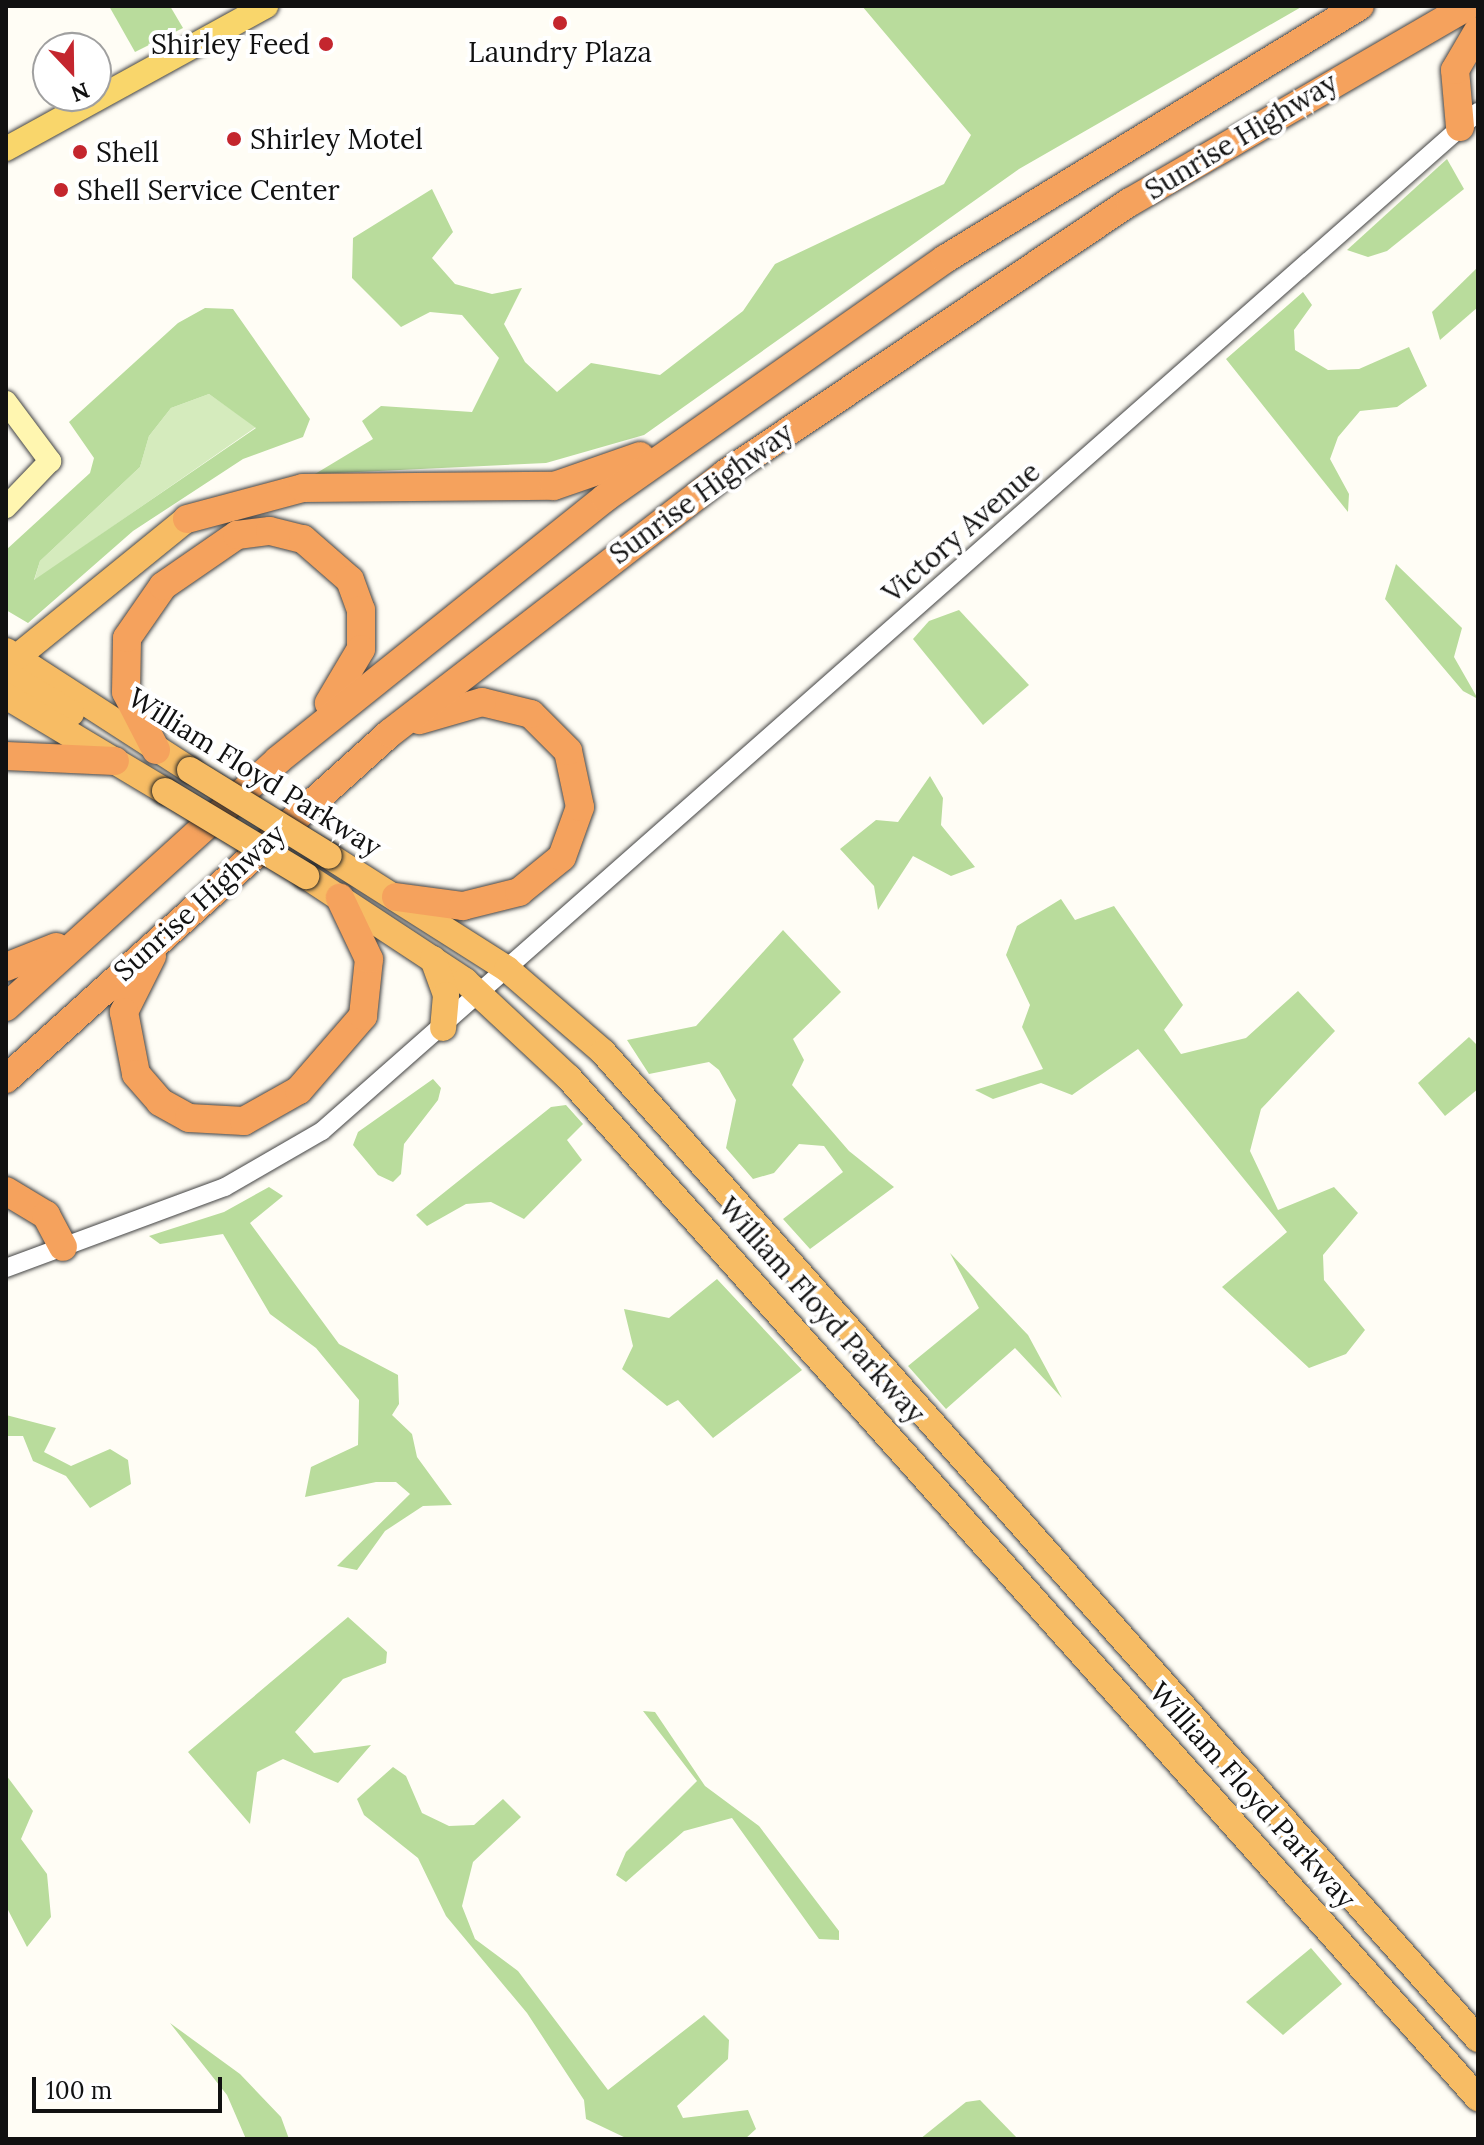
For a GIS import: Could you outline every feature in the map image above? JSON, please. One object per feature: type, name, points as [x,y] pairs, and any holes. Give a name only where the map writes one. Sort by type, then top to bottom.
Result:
[{"type":"highway","name":"Sunrise Highway","points":[[6,1007],[278,760],[719,415],[1062,183],[1360,6]]},
{"type":"highway","name":"Sunrise Highway","points":[[6,1079],[201,898],[390,733],[659,523],[896,354],[1130,202],[1468,6]]},
{"type":"highway","points":[[1469,119],[1459,59],[1478,31]]},
{"type":"highway","points":[[1459,59],[1464,79],[1478,90]]},
{"type":"highway","points":[[10,661],[187,519],[303,488],[572,483],[719,415]]},
{"type":"highway","points":[[156,750],[123,682],[131,627],[154,595],[207,549],[270,531],[312,543],[337,564],[354,590],[363,629],[350,679],[278,760]]},
{"type":"highway","name":"William Floyd Parkway","points":[[10,661],[396,897],[507,969],[573,1023],[671,1124],[1478,2039]]},
{"type":"highway","name":"William Floyd Parkway","points":[[6,696],[306,876],[431,956],[481,994],[568,1077],[791,1322],[1478,2098]]},
{"type":"highway","points":[[390,733],[469,703],[520,708],[561,741],[581,796],[569,846],[519,892],[463,906],[396,897]]},
{"type":"highway","points":[[6,756],[115,761]]},
{"type":"highway","points":[[201,898],[134,981],[123,1034],[136,1074],[160,1102],[189,1118],[223,1124],[284,1101],[359,1025],[369,998],[369,959],[340,898]]},
{"type":"highway","points":[[6,967],[42,955],[107,913]]},
{"type":"highway","points":[[431,956],[445,989],[443,1028]]},
{"type":"highway","points":[[6,1191],[46,1215],[63,1247]]},
{"type":"main road","points":[[6,149],[266,6]]},
{"type":"main road","points":[[6,402],[46,446],[46,471],[6,507]]},
{"type":"street","name":"Victory Avenue","points":[[6,1268],[204,1195],[280,1159],[443,1028],[1469,119]]},
{"type":"green space","points":[[109,6],[170,6],[183,28],[135,52]]},
{"type":"green space","points":[[862,6],[1303,6],[1019,169],[644,435],[546,463],[315,474],[373,439],[362,421],[381,406],[472,412],[499,358],[462,315],[430,312],[401,327],[352,278],[353,238],[432,189],[453,232],[432,258],[455,284],[492,294],[522,288],[504,324],[525,362],[557,392],[591,363],[660,375],[743,311],[775,264],[944,184],[971,135]]},
{"type":"green space","points":[[1447,159],[1464,189],[1387,251],[1368,257],[1347,250]]},
{"type":"green space","points":[[1478,267],[1478,307],[1440,340],[1432,312]]},
{"type":"green space","points":[[1303,292],[1312,305],[1294,330],[1295,350],[1328,370],[1359,369],[1409,347],[1427,386],[1397,407],[1360,411],[1338,437],[1330,459],[1349,494],[1348,512],[1226,359]]},
{"type":"green space","points":[[205,308],[233,309],[310,419],[303,437],[243,459],[133,531],[28,623],[6,610],[6,550],[90,473],[94,458],[69,422],[178,323]],"holes":[[[209,394],[256,428],[34,580],[40,561],[140,467],[149,436],[171,408]]]},
{"type":"green space","points":[[209,394],[256,427],[34,581],[40,561],[140,467],[149,436],[171,408]]},
{"type":"green space","points":[[1396,564],[1462,628],[1454,657],[1478,699],[1463,691],[1385,599]]},
{"type":"green space","points":[[959,610],[1029,685],[983,725],[913,639],[929,621]]},
{"type":"green space","points":[[930,776],[943,798],[941,825],[975,867],[951,876],[913,856],[878,910],[874,886],[840,849],[876,820],[898,822]]},
{"type":"green space","points":[[1061,899],[1075,920],[1114,906],[1183,1005],[1164,1030],[1181,1054],[1246,1038],[1298,991],[1335,1031],[1261,1109],[1250,1151],[1278,1210],[1334,1187],[1358,1213],[1323,1255],[1324,1280],[1365,1330],[1346,1354],[1309,1368],[1222,1287],[1287,1232],[1138,1049],[1072,1095],[1041,1083],[993,1099],[975,1090],[1043,1069],[1022,1027],[1030,1005],[1006,955],[1017,926]]},
{"type":"green space","points":[[783,930],[841,992],[793,1039],[804,1060],[792,1085],[849,1151],[894,1187],[810,1249],[783,1219],[843,1172],[824,1146],[799,1144],[774,1173],[753,1179],[726,1148],[736,1100],[719,1070],[709,1062],[649,1074],[627,1040],[696,1026]]},
{"type":"green space","points":[[1469,1037],[1478,1046],[1478,1089],[1445,1116],[1418,1083]]},
{"type":"green space","points":[[433,1079],[441,1088],[438,1100],[404,1144],[401,1174],[393,1182],[378,1175],[353,1145],[358,1132]]},
{"type":"green space","points":[[566,1105],[583,1124],[567,1140],[582,1160],[524,1219],[491,1202],[466,1204],[427,1226],[416,1215],[551,1107]]},
{"type":"green space","points":[[269,1187],[283,1196],[250,1223],[339,1344],[398,1375],[399,1404],[392,1415],[412,1434],[417,1457],[452,1505],[423,1506],[385,1531],[357,1570],[337,1566],[410,1494],[396,1482],[376,1482],[305,1497],[311,1467],[358,1445],[359,1400],[316,1348],[270,1314],[223,1234],[160,1244],[149,1236],[224,1212]]},
{"type":"green space","points":[[950,1253],[1028,1335],[1062,1398],[1015,1348],[946,1409],[908,1366],[979,1308]]},
{"type":"green space","points":[[717,1279],[802,1370],[713,1438],[678,1400],[667,1406],[622,1369],[633,1346],[624,1309],[669,1318]]},
{"type":"green space","points":[[6,1415],[56,1428],[44,1452],[71,1466],[110,1449],[128,1460],[131,1484],[90,1508],[66,1476],[33,1461],[23,1436],[6,1436]]},
{"type":"green space","points":[[348,1617],[387,1652],[386,1663],[343,1679],[295,1732],[314,1753],[371,1745],[338,1783],[283,1759],[257,1772],[250,1824],[188,1752]]},
{"type":"green space","points":[[643,1711],[655,1712],[705,1786],[759,1826],[839,1931],[839,1940],[819,1939],[732,1818],[684,1831],[626,1882],[616,1875],[626,1852],[697,1781]]},
{"type":"green space","points":[[393,1767],[406,1776],[422,1813],[449,1826],[474,1825],[503,1799],[521,1817],[473,1862],[462,1906],[475,1939],[518,1971],[608,2090],[704,2015],[729,2040],[728,2059],[677,2106],[683,2118],[748,2110],[756,2129],[745,2139],[628,2139],[586,2119],[584,2100],[527,2013],[446,1916],[418,1858],[364,1815],[357,1799]]},
{"type":"green space","points":[[6,1775],[33,1811],[21,1839],[47,1874],[51,1917],[27,1947],[6,1906]]},
{"type":"green space","points":[[1311,1948],[1342,1984],[1283,2035],[1246,2002]]},
{"type":"green space","points":[[170,2023],[240,2074],[281,2117],[289,2139],[246,2139],[227,2095]]},
{"type":"green space","points":[[980,2100],[1018,2139],[920,2139],[966,2102]]},
{"type":"place","name":"Laundry Plaza","points":[[560,23]]},
{"type":"place","name":"Shirley Feed","points":[[326,44]]},
{"type":"place","name":"Shirley Motel","points":[[234,139]]},
{"type":"place","name":"Shell","points":[[80,152]]},
{"type":"place","name":"Shell Service Center","points":[[61,190]]}]
